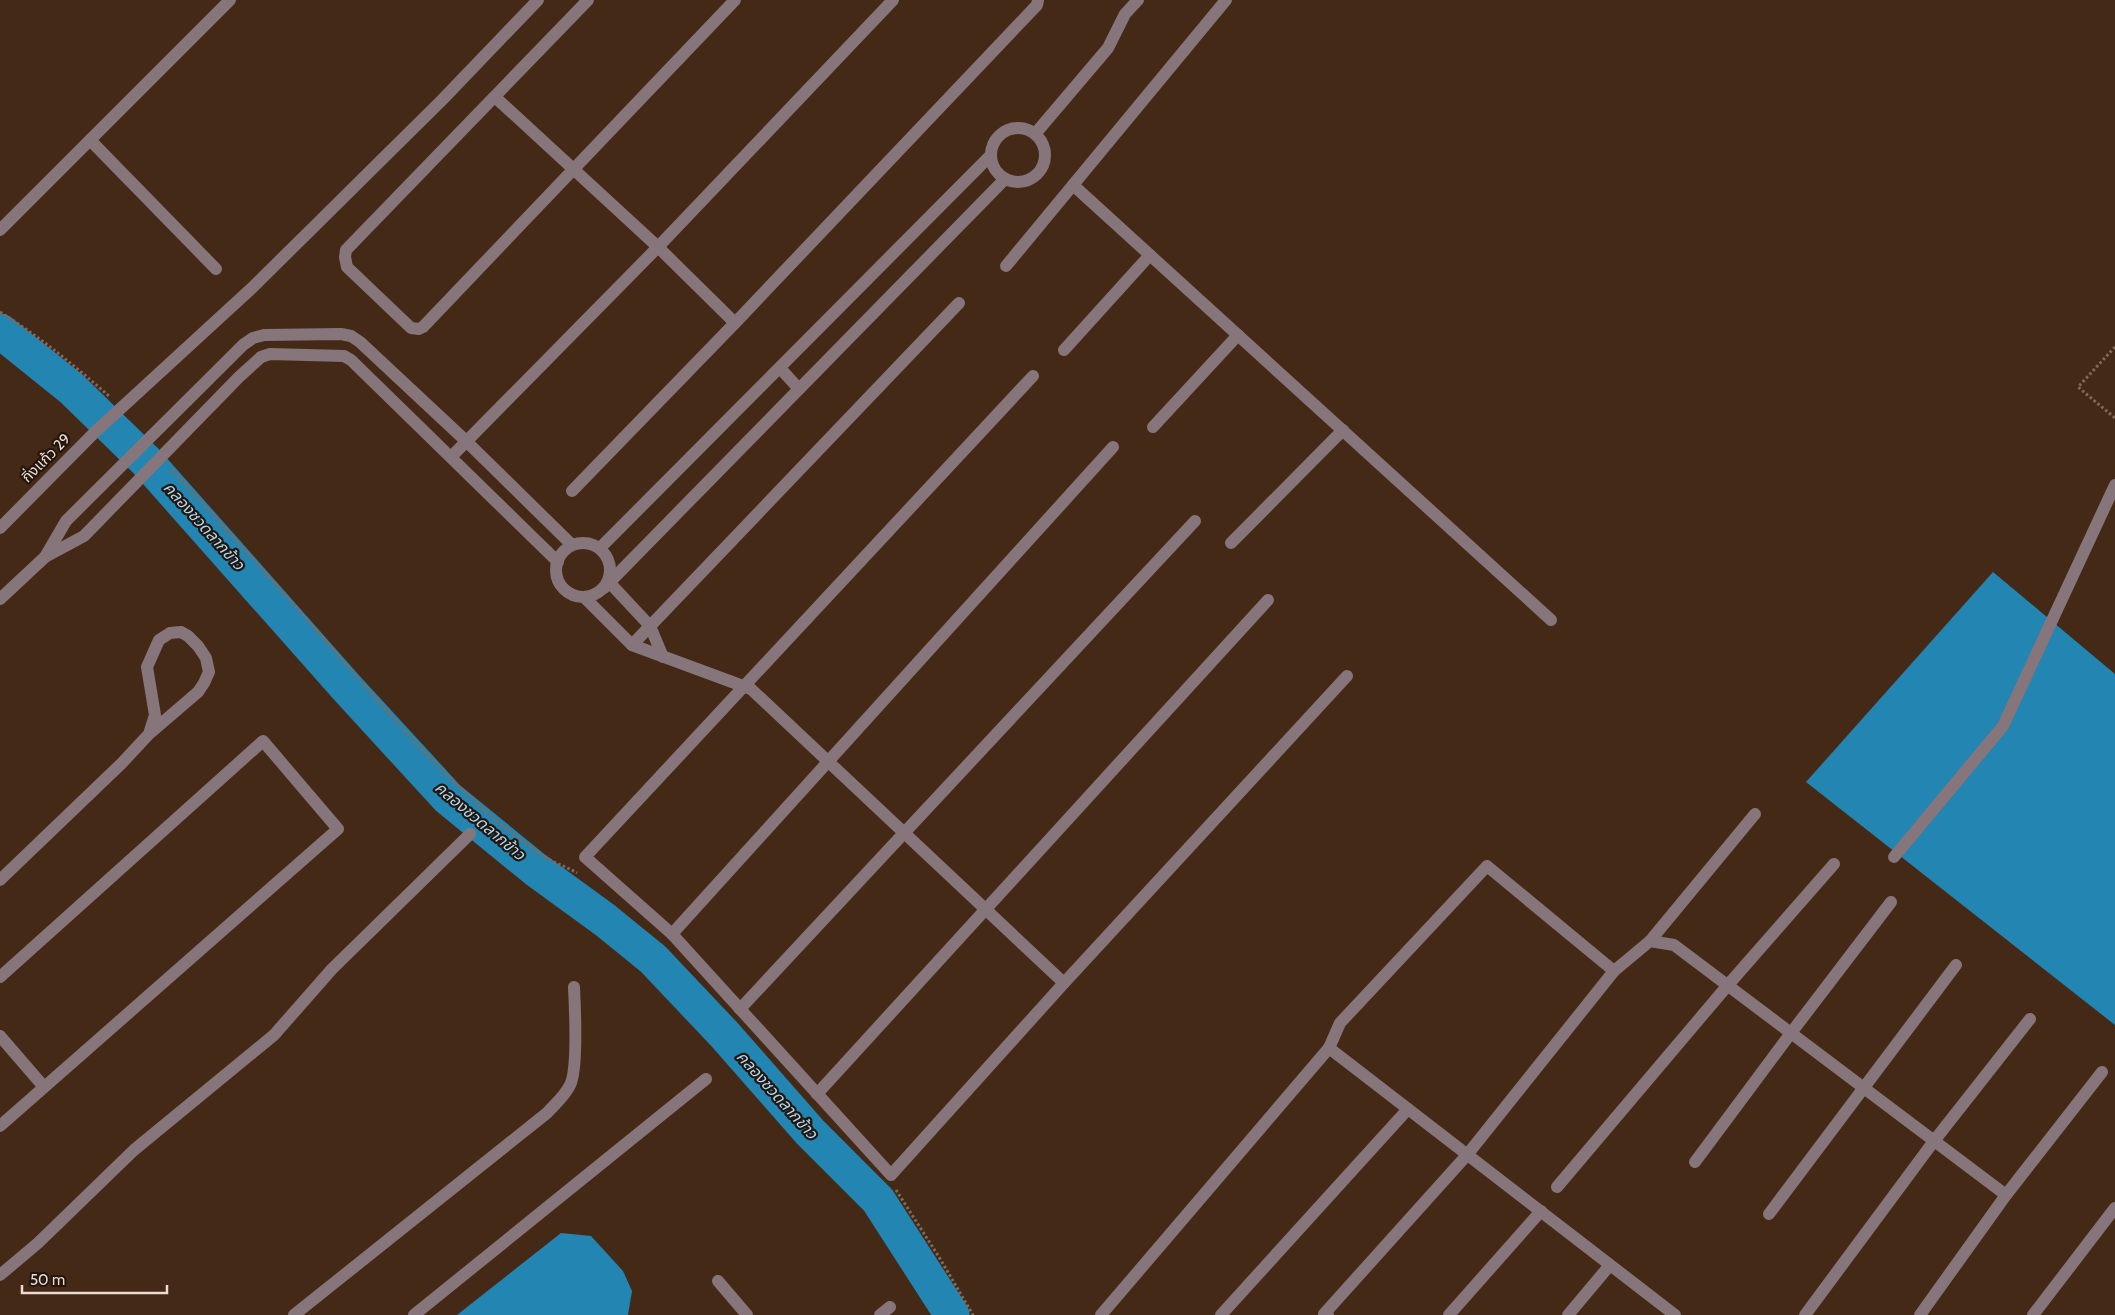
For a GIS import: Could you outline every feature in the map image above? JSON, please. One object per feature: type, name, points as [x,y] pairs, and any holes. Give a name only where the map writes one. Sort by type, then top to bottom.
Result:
[{"type":"street","points":[[0,230],[230,0]]},
{"type":"street","name":"กิ่งแก้ว 29","points":[[0,528],[95,432],[253,287],[443,99],[538,0]]},
{"type":"street","points":[[588,0],[346,250],[347,266],[407,325],[418,329],[424,326],[735,0]]},
{"type":"street","points":[[451,457],[658,247],[894,0]]},
{"type":"street","points":[[572,491],[735,323],[1037,5],[1038,0]]},
{"type":"street","points":[[1035,134],[1108,48],[1125,14],[1138,0]]},
{"type":"street","points":[[1006,266],[1226,0]]},
{"type":"street","points":[[495,97],[658,247],[735,323]]},
{"type":"street","points":[[600,548],[991,154],[996,140],[1007,131],[1021,128],[1035,134],[1044,146],[1045,153],[1043,167],[1039,173],[1026,182],[1012,182],[1005,179],[995,169],[991,154]]},
{"type":"street","points":[[90,140],[216,269]]},
{"type":"street","points":[[606,585],[610,567],[609,560],[600,548],[586,543],[572,546],[566,550],[558,562],[557,576],[564,589],[570,594],[584,597],[591,596],[606,585],[1005,179]]},
{"type":"street","points":[[1073,185],[1551,620]]},
{"type":"street","points":[[1064,350],[1150,255]]},
{"type":"street","points":[[632,645],[959,303]]},
{"type":"street","points":[[0,599],[44,557],[66,521],[224,362],[242,345],[253,338],[264,335],[341,334],[351,336],[370,351],[466,441],[572,546]]},
{"type":"street","points":[[1153,427],[1238,335]]},
{"type":"street","points":[[44,557],[84,536],[136,482],[165,459],[240,377],[262,357],[270,354],[344,356],[350,360],[558,562]]},
{"type":"street","points":[[224,362],[240,377]]},
{"type":"street","points":[[780,368],[798,389]]},
{"type":"street","points":[[1033,376],[585,857],[672,934],[891,1176],[1064,983],[1347,676]]},
{"type":"street","points":[[1231,543],[1343,430]]},
{"type":"street","points":[[672,934],[1113,447]]},
{"type":"street","points":[[1894,857],[2003,726],[2115,484]]},
{"type":"street","points":[[740,1010],[1195,521]]},
{"type":"street","points":[[606,585],[650,626],[663,657]]},
{"type":"street","points":[[584,597],[632,645],[751,689],[1064,983]]},
{"type":"street","points":[[817,1094],[1268,600]]},
{"type":"street","points":[[0,880],[121,764],[149,734],[198,692],[209,672],[206,658],[198,646],[181,632],[170,633],[159,640],[147,666],[155,715],[149,734]]},
{"type":"street","points":[[0,977],[263,741],[338,829],[0,1126]]},
{"type":"street","points":[[1328,1315],[1324,1314],[1467,1154],[1614,972],[1650,941],[1755,814]]},
{"type":"street","points":[[0,1276],[38,1243],[134,1150],[274,1035],[332,969],[470,834]]},
{"type":"street","points":[[1557,1187],[1728,985],[1834,864]]},
{"type":"street","points":[[1101,1315],[1329,1048],[1340,1023],[1487,866],[1614,972]]},
{"type":"street","points":[[1695,1162],[1790,1032],[1891,902]]},
{"type":"street","points":[[1650,941],[1674,945],[2006,1195]]},
{"type":"street","points":[[1769,1214],[1956,966]]},
{"type":"street","points":[[294,1315],[547,1113],[564,1094],[571,1084],[574,1069],[574,988]]},
{"type":"street","points":[[1805,1315],[1934,1141],[2030,1018]]},
{"type":"street","points":[[0,1036],[44,1087]]},
{"type":"street","points":[[1329,1048],[1675,1315]]},
{"type":"street","points":[[1920,1315],[2006,1195],[2102,1072]]},
{"type":"street","points":[[414,1315],[706,1079]]},
{"type":"street","points":[[1221,1315],[1408,1109]]},
{"type":"street","points":[[2033,1315],[2115,1208]]},
{"type":"street","points":[[1450,1315],[1541,1211]]},
{"type":"street","points":[[1568,1315],[1610,1265]]},
{"type":"street","points":[[718,1281],[747,1315]]},
{"type":"path","points":[[0,312],[36,335],[70,361],[117,404]]},
{"type":"path","points":[[2115,347],[2078,388],[2115,418]]},
{"type":"path","points":[[165,459],[318,631],[392,718],[442,772],[542,855],[583,877]]},
{"type":"path","points":[[890,1185],[897,1191],[973,1315]]},
{"type":"water","points":[[1993,572],[2115,674],[2115,1025],[1806,782]]},
{"type":"water","points":[[561,1233],[591,1236],[623,1271],[632,1291],[628,1315],[457,1315]]},
{"type":"waterway","name":"คลองชวดลากข้าว","points":[[0,331],[71,388],[146,461],[347,688],[448,798],[535,869],[605,920],[653,959],[724,1034],[810,1132],[878,1200],[952,1315]]}]
